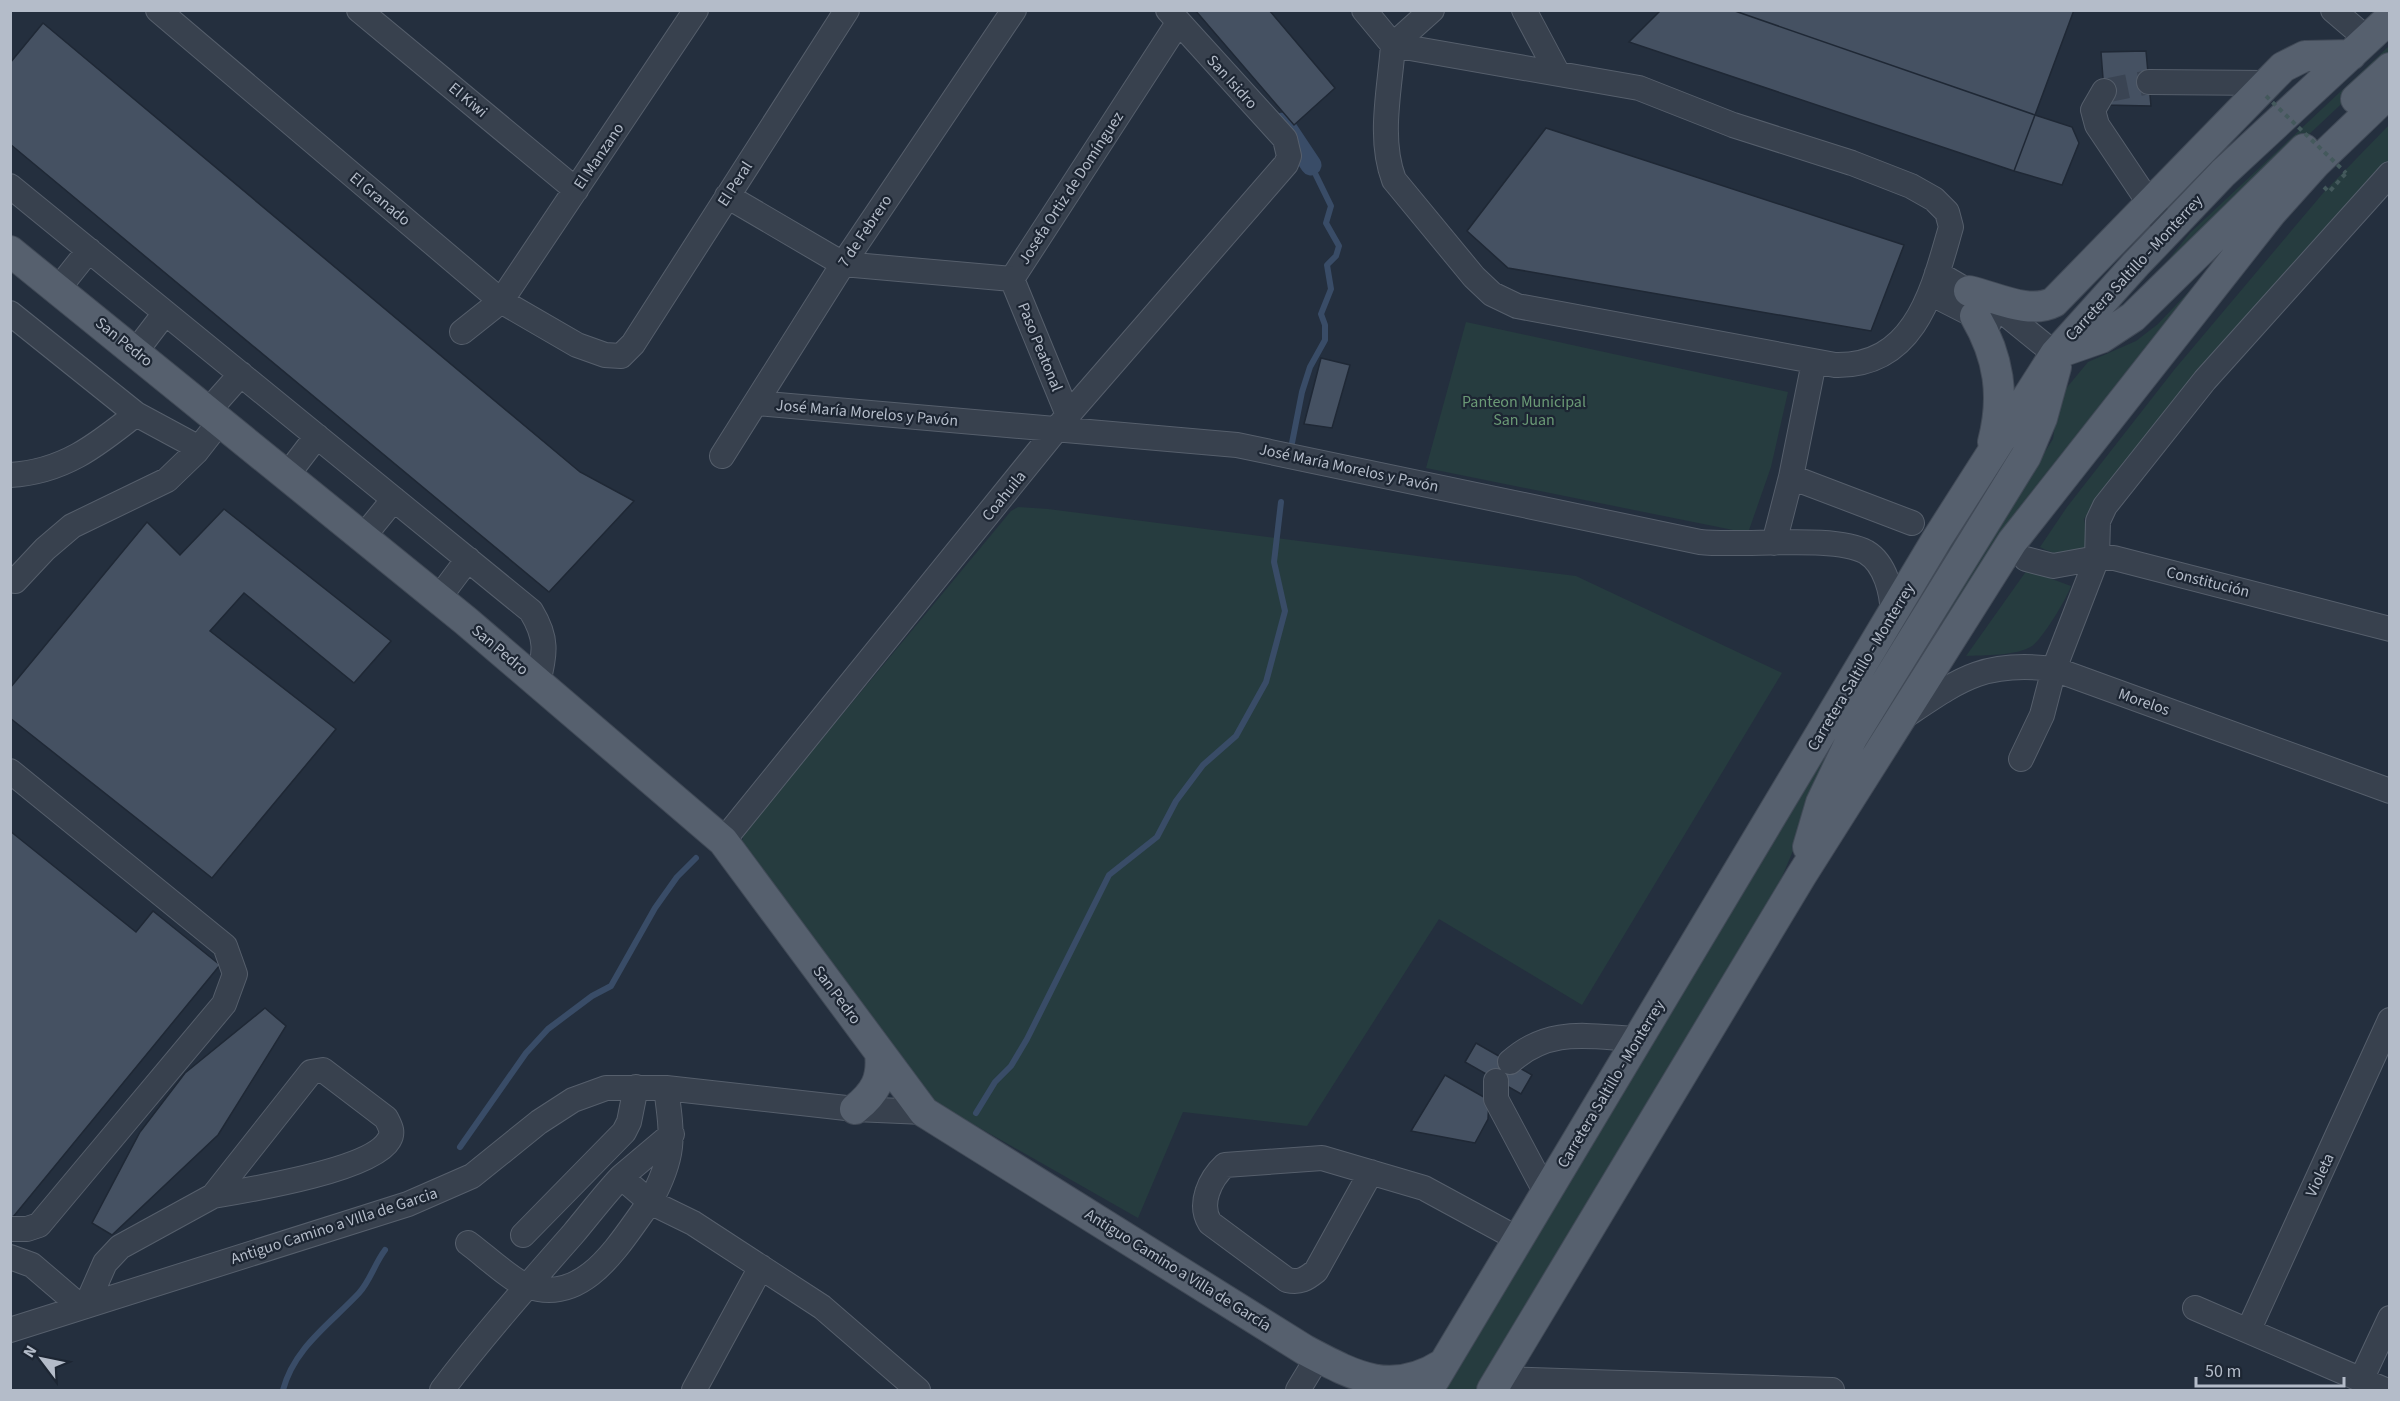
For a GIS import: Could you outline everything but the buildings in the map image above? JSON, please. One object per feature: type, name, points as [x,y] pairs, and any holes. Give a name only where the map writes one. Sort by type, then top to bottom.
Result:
[{"type":"main road","name":"Carretera Saltillo - Monterrey","points":[[1428,1390],[1893,614],[2055,354],[2168,230],[2231,166],[2390,18]]},
{"type":"main road","points":[[1989,457],[1997,427],[1999,380],[1987,336],[1972,303],[2032,308],[2045,307],[2054,302],[2148,203],[2266,89],[2283,67],[2296,59],[2359,47]]},
{"type":"main road","points":[[1801,876],[1821,803],[1852,738],[2035,437],[2058,360],[2055,354],[2101,338],[2133,317],[2390,68]]},
{"type":"main road","points":[[1495,1385],[1801,876],[2012,542],[2271,213],[2315,164],[2390,92]]},
{"type":"main road","name":"San Pedro","points":[[10,251],[288,474],[723,841],[924,1112]]},
{"type":"main road","points":[[855,1109],[875,1090],[881,1075],[880,1053]]},
{"type":"main road","name":"Antiguo Camino a Villa de García","points":[[924,1112],[1318,1357],[1365,1379],[1386,1382],[1420,1377],[1443,1364]]},
{"type":"street","name":"El Granado","points":[[158,10],[501,301],[577,345],[613,357],[621,356]]},
{"type":"street","name":"El Kiwi","points":[[359,10],[576,190]]},
{"type":"street","name":"El Manzano","points":[[462,332],[501,301],[696,10]]},
{"type":"street","name":"El Peral","points":[[621,356],[633,344],[847,10]]},
{"type":"street","name":"7 de Febrero","points":[[722,456],[757,404],[843,264],[1014,10]]},
{"type":"street","points":[[1364,10],[1393,45],[1639,88],[1733,125],[1911,186],[1942,205],[1950,219],[1951,227],[1919,319],[1897,345],[1877,358],[1855,365],[1814,362],[1517,306],[1492,294],[1474,277],[1394,180],[1387,161],[1386,140],[1393,45],[1432,10]]},
{"type":"street","points":[[1524,10],[1557,72]]},
{"type":"street","points":[[2333,10],[2359,47]]},
{"type":"street","name":"Josefa Ortiz de Domínguez","points":[[727,195],[843,264],[1012,279],[1173,17]]},
{"type":"street","name":"San Isidro","points":[[1173,17],[1285,139],[1289,156]]},
{"type":"street","points":[[2149,82],[2266,89]]},
{"type":"street","points":[[2104,91],[2096,101],[2093,111],[2097,125],[2168,230]]},
{"type":"street","name":"Coahuila","points":[[723,841],[1062,423],[1281,172],[1289,156]]},
{"type":"street","points":[[2021,759],[2042,715],[2054,669],[2097,558],[2098,521],[2117,488],[2205,380],[2386,184]]},
{"type":"street","points":[[10,186],[531,611],[542,630],[545,650],[538,683]]},
{"type":"street","points":[[58,289],[89,250]]},
{"type":"street","name":"Paso Peatonal","points":[[1012,279],[1062,423]]},
{"type":"street","points":[[1933,283],[1972,303],[2055,354]]},
{"type":"street","points":[[10,313],[136,414],[199,448]]},
{"type":"street","points":[[135,351],[165,313]]},
{"type":"street","points":[[1774,543],[1791,477],[1814,362]]},
{"type":"street","points":[[15,581],[45,549],[72,526],[167,480],[199,448],[215,415],[241,374]]},
{"type":"street","name":"José María Morelos y Pavón","points":[[757,404],[1062,423],[1238,445],[1700,542],[1832,543],[1867,553],[1887,580],[1893,614]]},
{"type":"street","points":[[10,475],[55,468],[90,449],[136,414]]},
{"type":"street","points":[[288,474],[317,436]]},
{"type":"street","points":[[1791,477],[1877,507],[1912,522]]},
{"type":"street","points":[[363,537],[394,499]]},
{"type":"street","name":"Constitución","points":[[2026,559],[2053,566],[2097,558],[2124,561],[2390,629]]},
{"type":"street","points":[[438,599],[468,560]]},
{"type":"street","name":"Morelos","points":[[1902,718],[1959,681],[1989,669],[2023,665],[2054,669],[2390,791]]},
{"type":"street","points":[[10,771],[225,946],[235,974],[224,1004],[39,1225],[27,1229],[10,1228]]},
{"type":"street","name":"Violeta","points":[[2249,1329],[2390,1020]]},
{"type":"street","points":[[1546,1193],[1496,1098],[1503,1071],[1527,1047],[1546,1039],[1575,1036],[1638,1039]]},
{"type":"street","points":[[10,1257],[32,1265],[83,1307],[105,1263],[120,1247],[213,1196],[280,1185],[367,1158],[385,1146],[390,1139],[392,1128],[386,1118],[323,1070],[315,1071],[306,1076],[213,1196]]},
{"type":"street","points":[[524,1235],[624,1132],[629,1122],[636,1087]]},
{"type":"street","name":"Antiguo Camino a VIlla de Garcia","points":[[10,1330],[408,1204],[472,1176],[539,1122],[573,1100],[606,1088],[666,1088],[855,1109],[924,1112]]},
{"type":"street","points":[[468,1243],[525,1286],[545,1290],[561,1289],[581,1282],[605,1262],[650,1202],[664,1176],[671,1154],[672,1134],[666,1088]]},
{"type":"street","points":[[442,1390],[525,1286],[621,1177],[672,1134]]},
{"type":"street","points":[[1371,1172],[1316,1271],[1305,1280],[1296,1282],[1287,1280],[1210,1223],[1204,1214],[1204,1205],[1212,1182],[1219,1171],[1231,1163],[1322,1158],[1371,1172],[1424,1188],[1518,1239]]},
{"type":"street","points":[[621,1177],[650,1202],[693,1223],[822,1307],[918,1390]]},
{"type":"street","points":[[694,1390],[761,1267]]},
{"type":"street","points":[[2195,1308],[2249,1329],[2385,1390]]},
{"type":"street","points":[[2361,1380],[2390,1318]]},
{"type":"street","points":[[1298,1390],[1318,1357]]},
{"type":"street","points":[[1495,1385],[1832,1390]]},
{"type":"path","points":[[2266,89],[2346,173],[2329,192]]},
{"type":"green space","points":[[2389,46],[2389,59],[2144,290],[2190,233]]},
{"type":"green space","points":[[2389,125],[2389,160],[2102,494],[2084,519],[2090,546],[2065,554],[2054,553],[2040,547],[2067,507],[2174,370],[2324,192]]},
{"type":"green space","points":[[2231,247],[2006,535],[1901,682],[2053,439],[2059,397],[2088,362],[2136,341],[2158,324]]},
{"type":"green space","name":"Panteon Municipal San Juan","points":[[1466,322],[1788,392],[1771,467],[1748,533],[1426,468]]},
{"type":"green space","points":[[1998,464],[2001,477],[1830,763],[1779,884],[1478,1390],[1446,1390]]},
{"type":"green space","points":[[1018,507],[1576,576],[1782,673],[1582,1005],[1439,919],[1307,1126],[1183,1112],[1138,1218],[922,1095],[741,845],[744,833],[1011,511]]},
{"type":"green space","points":[[2027,570],[2071,586],[2048,627],[2037,642],[2018,652],[1966,656]]},
{"type":"waterway","points":[[1283,123],[1311,165]]},
{"type":"waterway","points":[[1292,443],[1302,392],[1310,367],[1325,340],[1325,325],[1321,314],[1331,289],[1327,265],[1336,256],[1339,246],[1326,223],[1331,206],[1311,165]]},
{"type":"waterway","points":[[976,1113],[995,1082],[1011,1066],[1027,1039],[1109,875],[1157,837],[1176,801],[1203,765],[1236,736],[1266,682],[1285,611],[1274,562],[1281,502]]},
{"type":"waterway","points":[[460,1147],[526,1053],[548,1029],[592,996],[611,986],[655,908],[677,877],[696,858]]},
{"type":"waterway","points":[[283,1390],[295,1361],[314,1337],[359,1293],[385,1250]]},
{"type":"tunnel","points":[[2104,91],[2149,82]]}]
